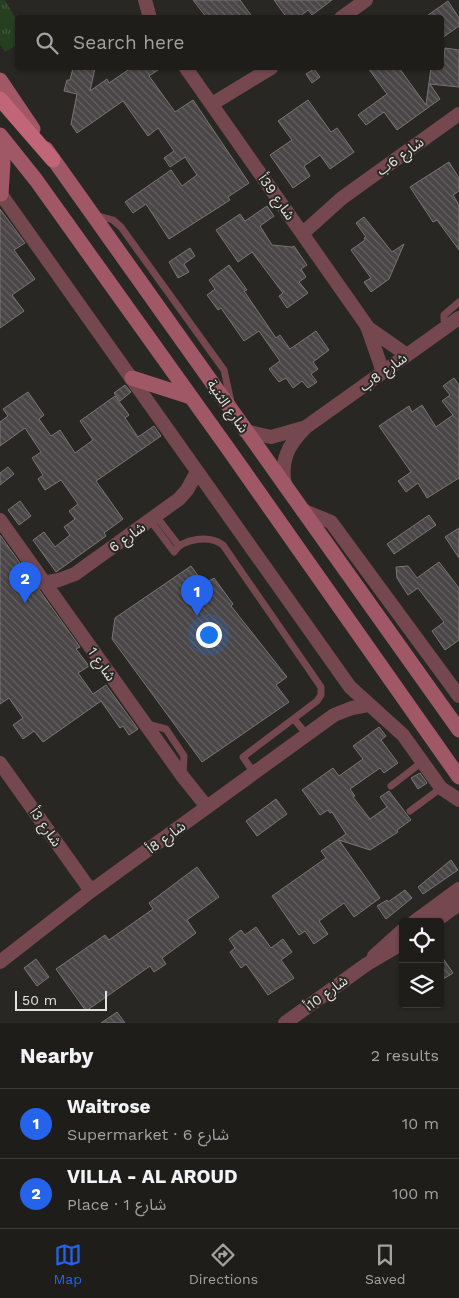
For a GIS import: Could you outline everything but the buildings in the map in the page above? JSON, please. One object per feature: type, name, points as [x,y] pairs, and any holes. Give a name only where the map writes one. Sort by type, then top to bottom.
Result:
[{"type":"main road","name":"شارع الثنية","points":[[0,80],[53,160],[459,730]]},
{"type":"main road","points":[[0,99],[53,160]]},
{"type":"main road","name":"شارع الثنية","points":[[0,136],[36,180],[304,554],[459,777]]},
{"type":"main road","points":[[0,136],[4,163],[0,193]]},
{"type":"main road","points":[[132,378],[191,397]]},
{"type":"main road","points":[[304,554],[325,567],[349,600],[356,600],[360,591]]},
{"type":"street","points":[[145,0],[149,15]]},
{"type":"street","points":[[345,15],[366,0]]},
{"type":"street","name":"شارع 39أ","points":[[187,70],[367,326],[383,372]]},
{"type":"street","points":[[215,109],[268,70]]},
{"type":"street","name":"شارع 6ب","points":[[300,229],[459,114]]},
{"type":"street","points":[[0,193],[350,687],[395,727],[441,788],[459,800]]},
{"type":"street","name":"شارع 8ب","points":[[285,486],[283,467],[288,448],[306,427],[459,318]]},
{"type":"street","name":"شارع 39أ","points":[[367,326],[407,355]]},
{"type":"street","name":"شارع 8ب","points":[[245,431],[271,436],[306,427]]},
{"type":"street","name":"شارع 6","points":[[43,583],[74,574],[153,518],[188,490],[197,472]]},
{"type":"street","name":"شارع 6","points":[[179,499],[191,494],[213,494]]},
{"type":"street","points":[[302,510],[331,522],[459,696]]},
{"type":"street","name":"شارع 1","points":[[0,520],[183,778],[207,806]]},
{"type":"street","name":"شارع 6","points":[[57,600],[74,574]]},
{"type":"street","name":"شارع 8أ","points":[[334,715],[345,699],[350,687]]},
{"type":"street","name":"شارع 8أ","points":[[0,962],[91,890],[334,715],[352,708],[368,705]]},
{"type":"street","name":"شارع 3أ","points":[[0,763],[91,890]]},
{"type":"street","points":[[419,918],[459,889]]},
{"type":"street","points":[[440,918],[459,904]]},
{"type":"street","name":"شارع 10أ","points":[[367,964],[385,944],[399,933]]},
{"type":"street","name":"شارع 10أ","points":[[286,1023],[367,964],[399,945]]},
{"type":"lane","points":[[447,326],[444,315],[459,302]]},
{"type":"lane","points":[[153,518],[176,549],[205,539],[216,540],[222,545],[320,684],[321,695],[317,701],[243,757],[254,773]]},
{"type":"lane","points":[[294,719],[307,735]]},
{"type":"lane","points":[[391,786],[422,762]]},
{"type":"lane","points":[[410,811],[441,788]]},
{"type":"green space","points":[[0,0],[5,0],[15,18],[15,46],[5,52],[0,45]]},
{"type":"place","name":"VILLA - AL AROUD","points":[[25,603]]},
{"type":"place","name":"Waitrose","points":[[197,616]]}]
